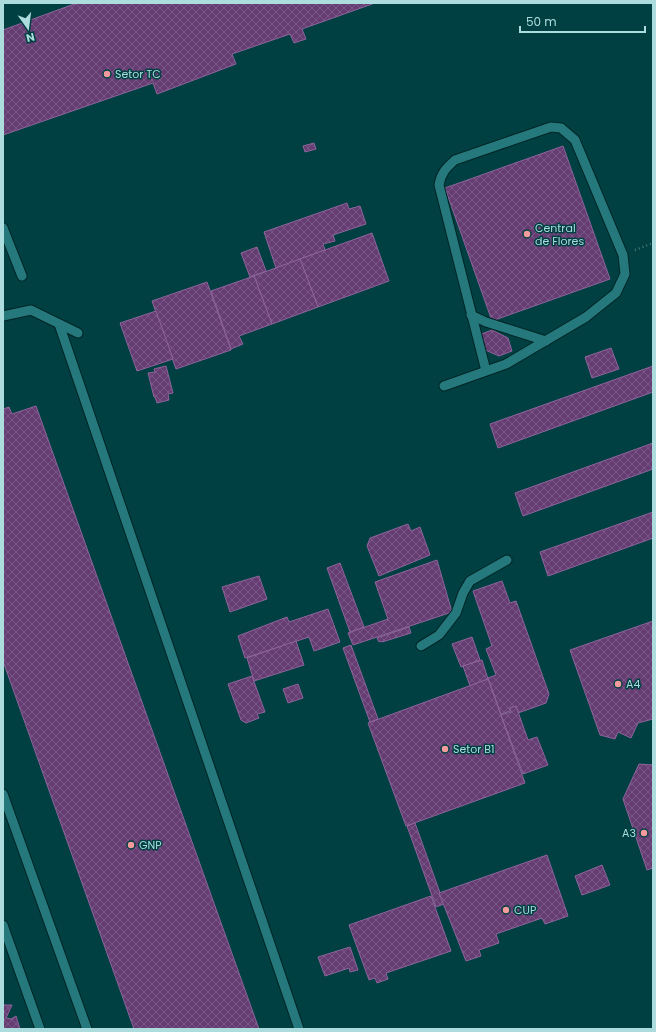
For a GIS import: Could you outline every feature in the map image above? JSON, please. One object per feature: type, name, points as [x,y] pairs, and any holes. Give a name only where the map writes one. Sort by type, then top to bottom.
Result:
[{"type":"lane","points":[[444,386],[506,364],[586,317],[616,293],[625,274],[623,255],[575,140],[560,128],[551,127],[455,160],[442,174],[439,185],[486,371]]},
{"type":"lane","points":[[3,228],[22,276]]},
{"type":"lane","points":[[3,316],[31,310],[78,333]]},
{"type":"lane","points":[[471,315],[486,322],[546,341]]},
{"type":"lane","points":[[59,324],[299,1029]]},
{"type":"lane","points":[[421,646],[439,634],[456,613],[463,593],[470,580],[507,560]]},
{"type":"lane","points":[[3,794],[87,1029]]},
{"type":"lane","points":[[4,927],[40,1029]]},
{"type":"building","name":"Setor TC","points":[[77,3],[375,3],[302,29],[306,39],[294,43],[290,34],[232,54],[236,64],[157,94],[153,83],[3,135],[3,30]]},
{"type":"building","points":[[314,143],[316,149],[305,152],[303,146]]},
{"type":"building","name":"Central de Flores","points":[[563,146],[610,279],[492,321],[445,188]]},
{"type":"building","points":[[347,203],[349,209],[360,206],[366,224],[333,235],[335,241],[323,244],[325,250],[276,268],[264,232]]},
{"type":"building","points":[[372,233],[389,281],[318,307],[300,259]]},
{"type":"building","points":[[257,247],[266,271],[250,277],[241,253]]},
{"type":"building","points":[[300,259],[318,307],[272,324],[254,276]]},
{"type":"building","points":[[254,276],[272,324],[239,336],[243,344],[231,349],[211,291]]},
{"type":"building","points":[[207,282],[231,350],[176,369],[152,301]]},
{"type":"building","points":[[156,311],[173,359],[137,371],[120,323]]},
{"type":"building","points":[[492,330],[508,338],[512,351],[499,356],[483,349],[479,335]]},
{"type":"building","points":[[611,348],[619,369],[592,378],[585,357]]},
{"type":"building","points":[[166,366],[173,393],[168,394],[169,400],[157,403],[148,373],[155,372],[154,369]]},
{"type":"building","points":[[653,366],[653,392],[498,448],[490,424]]},
{"type":"building","name":"GNP","points":[[36,406],[259,1029],[134,1029],[3,661],[3,409],[9,407],[12,414]]},
{"type":"building","points":[[653,443],[653,469],[523,516],[515,493]]},
{"type":"building","points":[[653,512],[653,538],[548,576],[540,552]]},
{"type":"building","points":[[408,524],[411,531],[420,527],[430,555],[379,576],[367,546],[370,538]]},
{"type":"building","points":[[437,560],[452,612],[353,645],[348,633],[388,619],[375,582]]},
{"type":"building","points":[[340,563],[364,627],[350,632],[327,568]]},
{"type":"building","points":[[259,576],[267,599],[230,612],[222,587]]},
{"type":"building","points":[[502,581],[510,603],[516,601],[549,694],[546,703],[518,713],[516,706],[510,708],[510,711],[501,714],[488,678],[496,675],[486,649],[492,646],[473,591]]},
{"type":"building","points":[[328,609],[340,642],[314,651],[309,637],[245,658],[238,636],[287,617],[289,622]]},
{"type":"building","name":"A4","points":[[653,621],[653,719],[638,723],[631,738],[618,732],[615,739],[600,735],[570,650]]},
{"type":"building","points":[[409,627],[411,633],[382,642],[379,642],[377,638],[380,637]]},
{"type":"building","points":[[472,637],[480,660],[461,667],[452,644]]},
{"type":"building","points":[[296,641],[304,665],[254,681],[247,658]]},
{"type":"building","points":[[351,645],[378,719],[370,722],[343,648]]},
{"type":"building","points":[[482,660],[488,679],[470,686],[463,666]]},
{"type":"building","points":[[252,676],[265,712],[257,714],[259,718],[246,723],[241,720],[228,684]]},
{"type":"building","name":"Setor B1","points":[[488,679],[525,783],[406,826],[368,723]]},
{"type":"building","points":[[298,684],[303,698],[288,703],[283,689]]},
{"type":"building","points":[[516,706],[528,740],[537,737],[548,765],[523,774],[501,715],[511,712],[510,708]]},
{"type":"building","name":"A3","points":[[639,764],[653,765],[653,868],[647,870],[623,799]]},
{"type":"building","points":[[415,823],[444,904],[436,907],[407,826]]},
{"type":"building","name":"CUP","points":[[547,855],[568,916],[545,924],[542,918],[496,934],[499,943],[479,950],[481,956],[466,961],[439,893]]},
{"type":"building","points":[[602,865],[610,885],[582,895],[575,876]]},
{"type":"building","points":[[431,896],[451,951],[386,973],[388,979],[377,983],[375,978],[369,980],[349,925]]},
{"type":"building","points":[[350,947],[358,970],[350,972],[349,968],[325,976],[318,957]]},
{"type":"building","points":[[3,1005],[12,1005],[6,1018],[11,1019],[16,1016],[20,1029],[3,1029]]},
{"type":"place","name":"Setor TC","points":[[107,74]]},
{"type":"place","name":"Central de Flores","points":[[527,234]]},
{"type":"place","name":"A4","points":[[618,684]]},
{"type":"place","name":"Setor B1","points":[[445,749]]},
{"type":"place","name":"A3","points":[[644,833]]},
{"type":"place","name":"GNP","points":[[131,845]]},
{"type":"place","name":"CUP","points":[[506,910]]}]
